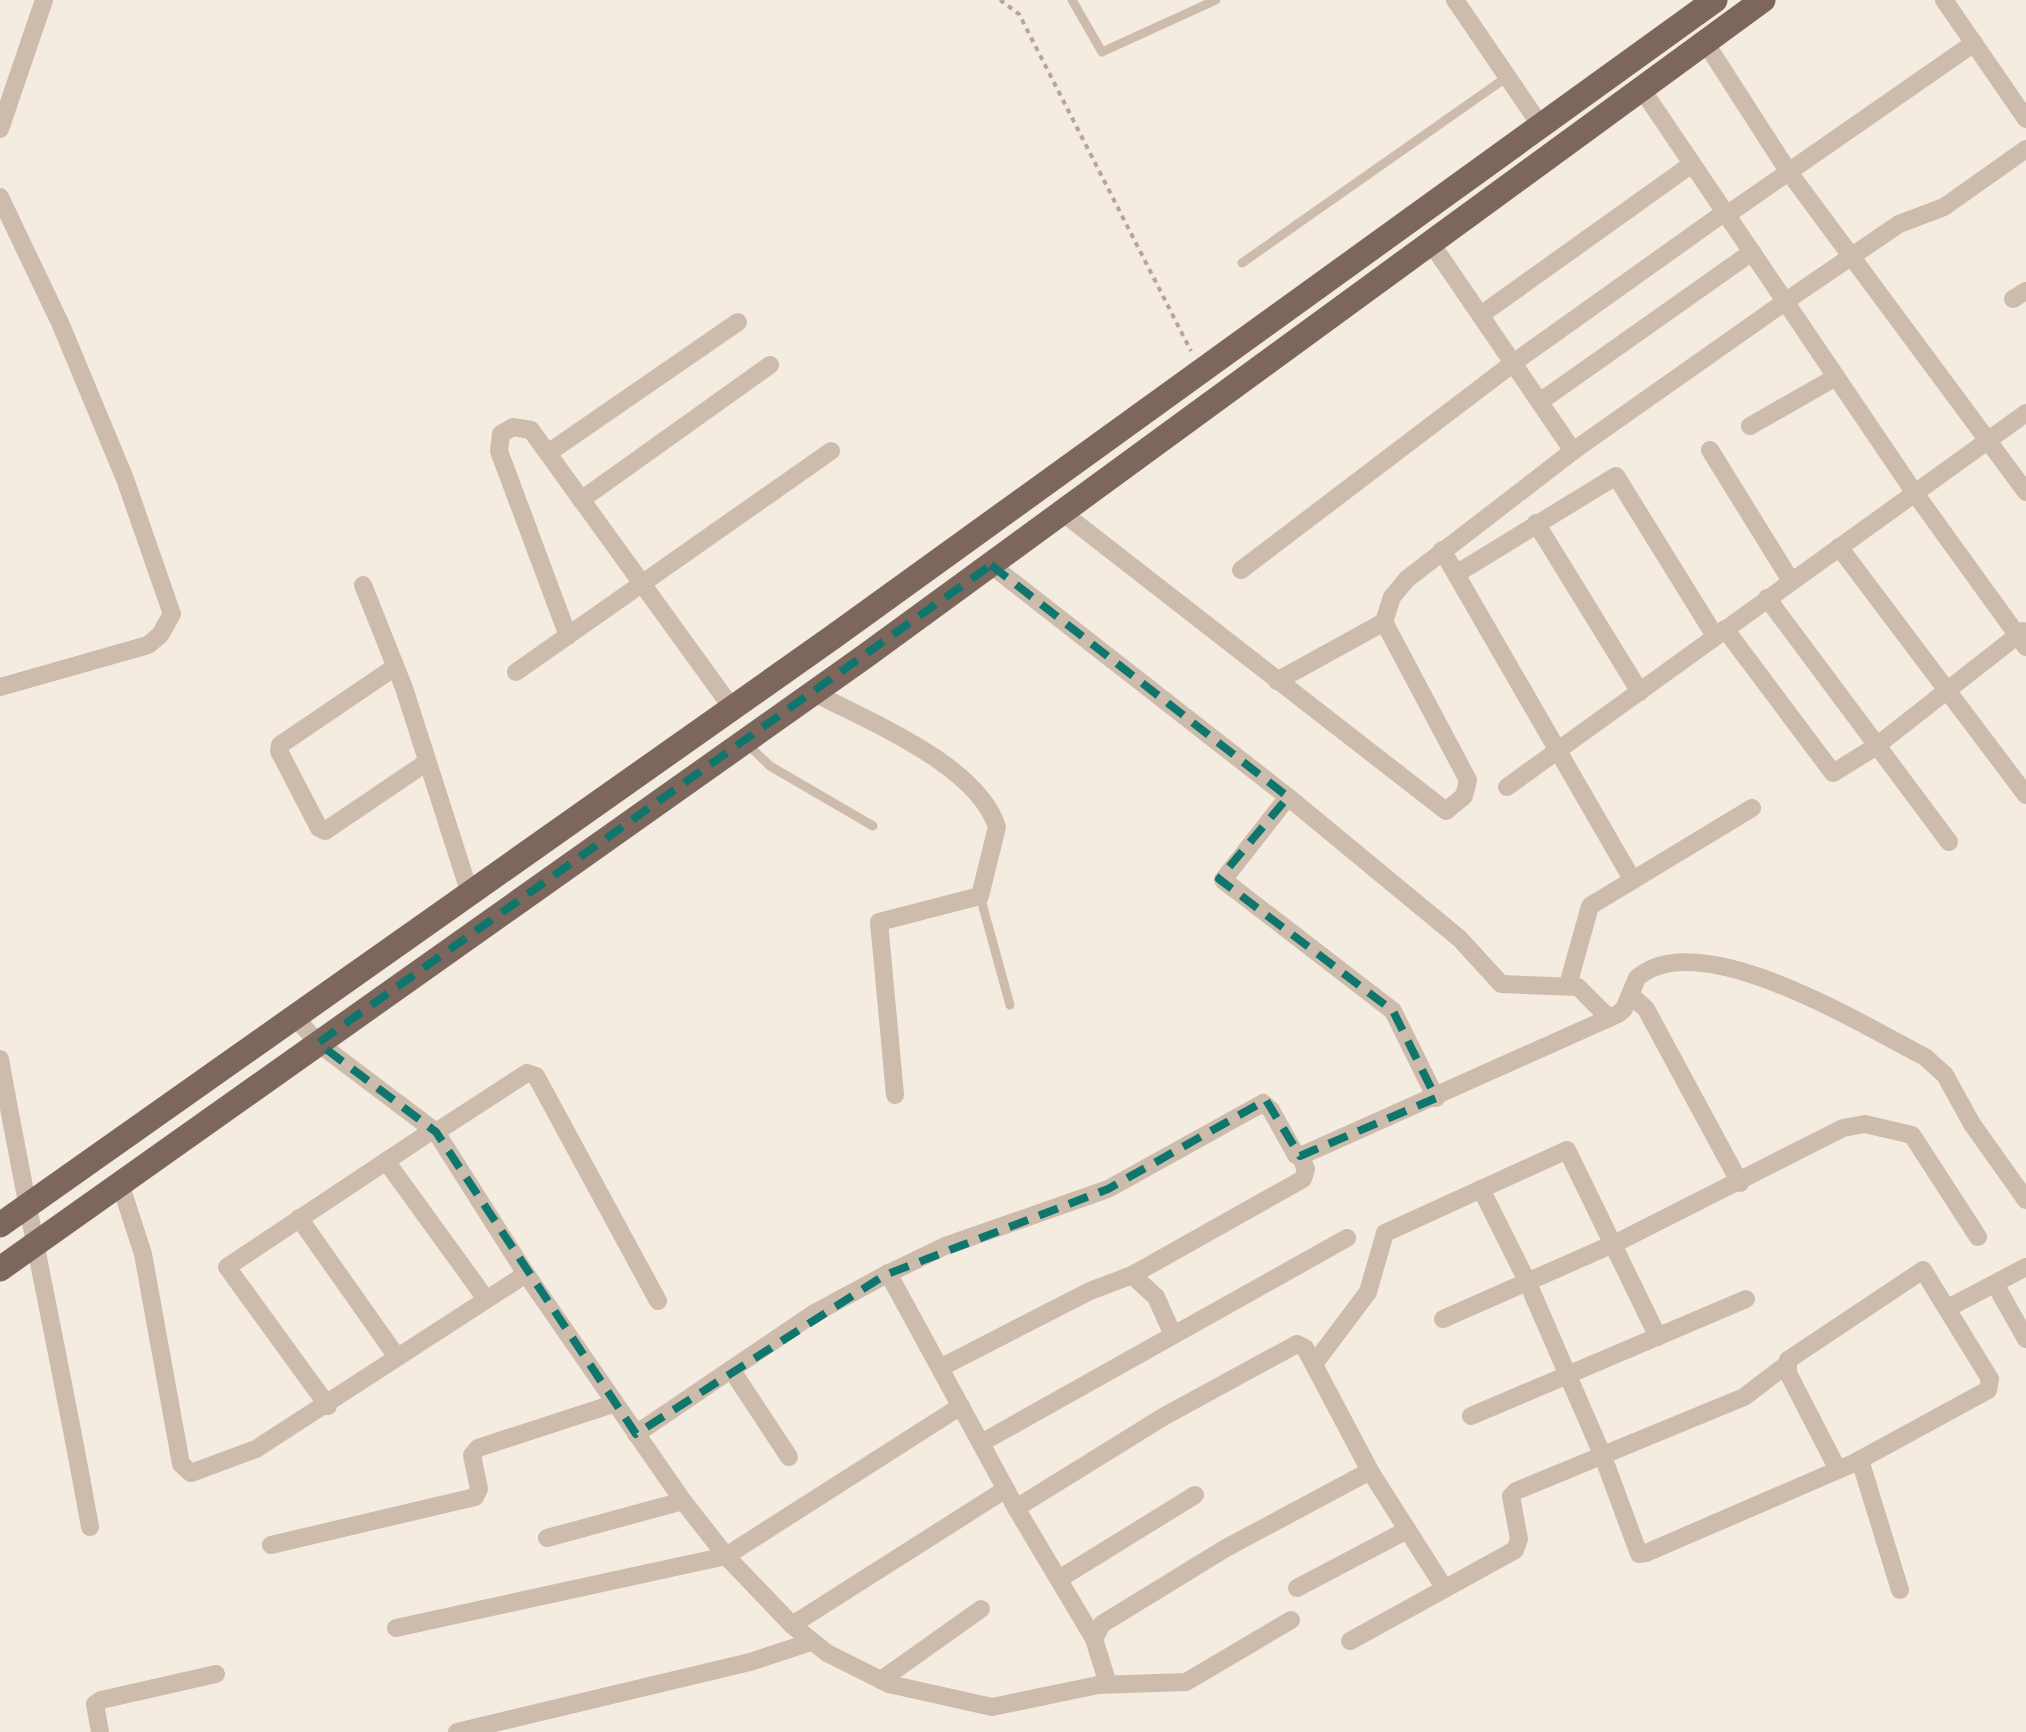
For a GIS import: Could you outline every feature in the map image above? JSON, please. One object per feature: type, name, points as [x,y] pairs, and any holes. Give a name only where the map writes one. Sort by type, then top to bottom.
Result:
[{"type":"main road","points":[[0,1225],[1202,373],[1715,0]]},
{"type":"main road","points":[[0,1270],[1063,513],[1763,0]]},
{"type":"street","points":[[0,128],[44,0]]},
{"type":"street","points":[[1454,0],[1541,126]]},
{"type":"street","points":[[1944,0],[2026,119]]},
{"type":"street","points":[[1705,42],[1788,171],[2026,492]]},
{"type":"street","points":[[1241,570],[1516,361],[1725,212],[1728,214],[1974,43]]},
{"type":"street","points":[[1456,574],[1616,476],[1720,632],[1827,770],[1843,770],[2023,637],[1914,492],[1641,88]]},
{"type":"street","points":[[1277,681],[1384,622],[1399,588],[1442,550],[1573,451],[1899,224],[1944,207],[2026,150]]},
{"type":"street","points":[[1482,314],[1692,164]]},
{"type":"street","points":[[0,197],[61,325],[126,479],[172,614],[160,635],[148,645],[0,687]]},
{"type":"street","points":[[1432,243],[1516,361],[1573,451]]},
{"type":"street","points":[[1541,401],[1752,252]]},
{"type":"street","points":[[548,453],[738,322]]},
{"type":"street","points":[[581,500],[770,365]]},
{"type":"street","points":[[1750,426],[1836,378]]},
{"type":"street","points":[[1506,786],[1560,752],[2026,413]]},
{"type":"street","points":[[568,636],[498,442],[501,434],[523,426],[548,453],[732,708]]},
{"type":"street","points":[[1710,450],[1791,581]]},
{"type":"street","points":[[516,672],[832,451]]},
{"type":"street","points":[[1063,513],[1441,810],[1451,809],[1464,796],[1468,780],[1384,622]]},
{"type":"street","points":[[1536,524],[1640,692]]},
{"type":"street","points":[[1839,546],[2026,795]]},
{"type":"street","points":[[1442,550],[1632,879]]},
{"type":"street","points":[[990,565],[1288,797],[1460,938],[1501,984],[1568,985],[1588,992],[1609,1018]]},
{"type":"street","points":[[363,585],[428,762],[470,894]]},
{"type":"street","points":[[1767,598],[1949,842]]},
{"type":"street","points":[[395,667],[280,745],[279,751],[319,828],[325,830],[428,762]]},
{"type":"street","points":[[813,692],[935,757],[972,791],[997,827],[980,896],[882,919],[877,925],[895,1095]]},
{"type":"street","points":[[1288,797],[1222,875],[1222,880],[1393,1011],[1436,1098]]},
{"type":"street","points":[[1568,985],[1585,912],[1632,879],[1752,808]]},
{"type":"street","points":[[1300,1156],[1609,1018],[1624,1009],[1644,972],[1684,961],[1784,986],[1935,1065],[2020,1176],[2026,1200]]},
{"type":"street","points":[[1628,1000],[1635,999],[1646,1009],[1740,1183]]},
{"type":"street","points":[[296,1018],[318,1043],[435,1131],[613,1404],[683,1501],[726,1556],[811,1642],[881,1680],[992,1707],[1108,1684],[1186,1682],[1291,1620]]},
{"type":"street","points":[[0,1059],[34,1246],[54,1320],[90,1527]]},
{"type":"street","points":[[328,1406],[227,1267],[386,1160],[527,1074],[533,1074],[658,1301]]},
{"type":"street","points":[[636,1434],[813,1314],[888,1274],[945,1246],[1108,1189],[1263,1103],[1300,1156],[1306,1169],[1303,1179],[1132,1275],[1090,1290],[940,1368]]},
{"type":"street","points":[[1443,1319],[1611,1245],[1843,1128],[1864,1124],[1912,1136],[1978,1237]]},
{"type":"street","points":[[1314,1364],[1368,1292],[1385,1234],[1567,1150],[1658,1336]]},
{"type":"street","points":[[386,1160],[486,1299]]},
{"type":"street","points":[[120,1183],[143,1254],[185,1470],[198,1472],[248,1454],[328,1406],[396,1357],[526,1274]]},
{"type":"street","points":[[1350,1641],[1519,1546],[1511,1503],[1516,1491],[1602,1454],[1744,1397],[1917,1272],[1928,1274],[1991,1386],[1860,1460],[1639,1554],[1602,1454],[1528,1281],[1481,1189]]},
{"type":"street","points":[[299,1218],[396,1357]]},
{"type":"street","points":[[981,1443],[1347,1238]]},
{"type":"street","points":[[1948,1308],[2026,1267]]},
{"type":"street","points":[[888,1274],[1016,1508],[1094,1639],[1108,1684]]},
{"type":"street","points":[[1132,1275],[1156,1297],[1173,1335]]},
{"type":"street","points":[[1994,1284],[2026,1339]]},
{"type":"street","points":[[1471,1416],[1746,1300]]},
{"type":"street","points":[[1016,1508],[1287,1346],[1305,1348],[1370,1471],[1445,1589]]},
{"type":"street","points":[[1786,1365],[1838,1470]]},
{"type":"street","points":[[732,1369],[789,1457]]},
{"type":"street","points":[[272,1544],[475,1498],[479,1489],[472,1456],[478,1448],[613,1404]]},
{"type":"street","points":[[396,1628],[726,1556],[961,1406]]},
{"type":"street","points":[[1860,1460],[1900,1590]]},
{"type":"street","points":[[1094,1639],[1102,1624],[1215,1554],[1370,1471]]},
{"type":"street","points":[[792,1626],[1006,1489]]},
{"type":"street","points":[[1059,1580],[1196,1495]]},
{"type":"street","points":[[547,1538],[683,1501]]},
{"type":"street","points":[[1296,1588],[1408,1530]]},
{"type":"street","points":[[881,1680],[981,1609]]},
{"type":"street","points":[[457,1732],[750,1662],[811,1642]]},
{"type":"street","points":[[100,1732],[94,1704],[101,1700],[216,1674]]},
{"type":"lane","points":[[1072,0],[1102,52],[1216,0]]},
{"type":"lane","points":[[1242,263],[1507,76]]},
{"type":"lane","points":[[744,741],[770,766],[873,826]]},
{"type":"lane","points":[[980,896],[1010,1005]]},
{"type":"path","points":[[1000,0],[1019,14],[1202,373]]},
{"type":"highlighted area","points":[[991,565],[1288,797],[1219,879],[1393,1011],[1436,1098],[1300,1156],[1266,1100],[1108,1189],[885,1275],[636,1434],[436,1132],[318,1043]]}]
